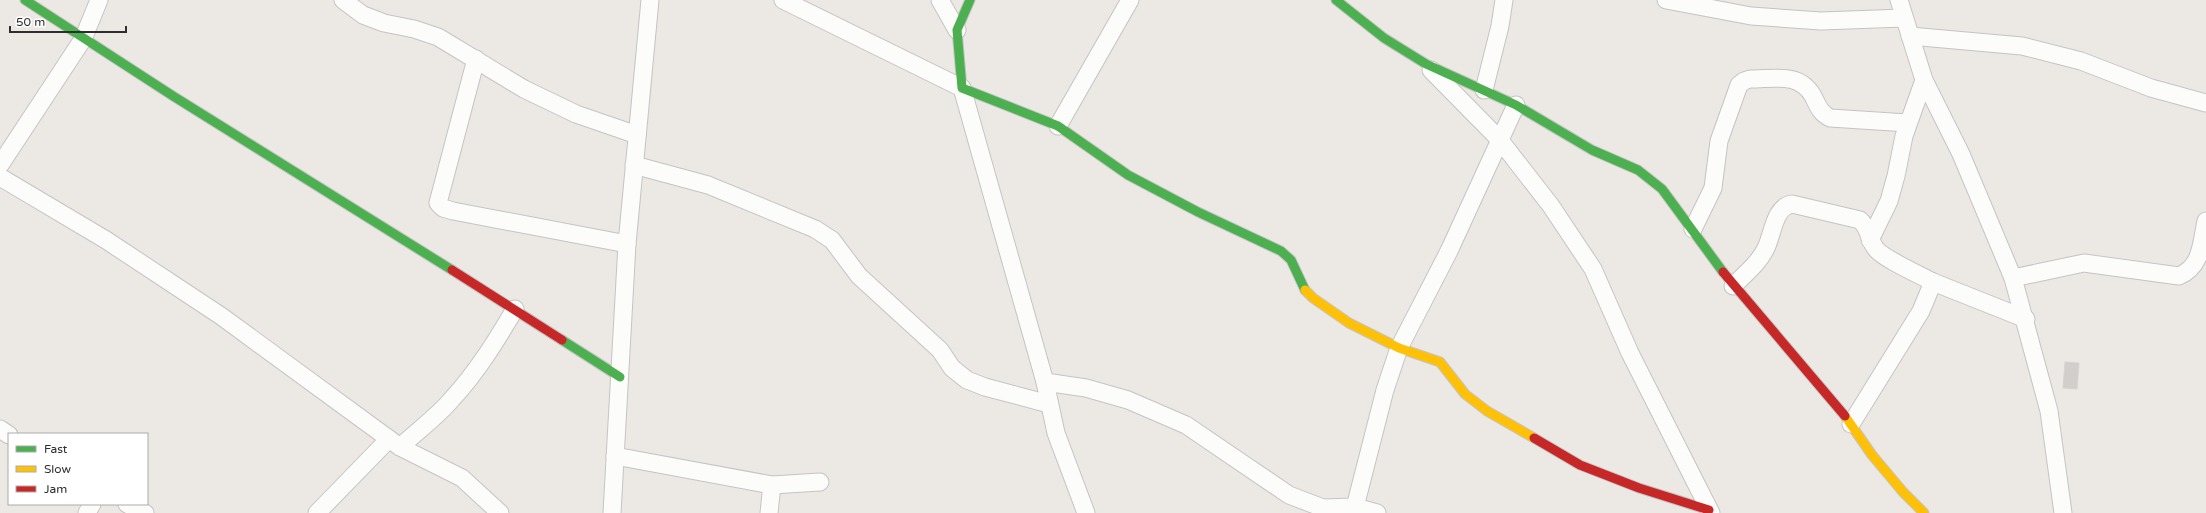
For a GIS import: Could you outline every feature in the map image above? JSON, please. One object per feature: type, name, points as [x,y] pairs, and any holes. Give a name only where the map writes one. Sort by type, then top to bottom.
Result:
[{"type":"street","points":[[25,0],[83,39],[515,309],[620,377]]},
{"type":"street","points":[[0,165],[83,39],[99,0]]},
{"type":"street","points":[[343,0],[363,15],[384,23],[414,29],[438,37],[524,88],[576,114],[638,135]]},
{"type":"street","points":[[612,513],[627,244],[650,0]]},
{"type":"street","points":[[783,0],[962,88],[1058,126],[1128,175],[1198,212],[1281,251],[1291,260],[1303,287],[1313,298],[1349,323],[1399,348],[1430,357],[1440,362],[1472,401],[1580,465],[1639,488],[1710,512]]},
{"type":"street","points":[[940,0],[957,30],[962,88],[1045,382],[1056,433],[1086,513]]},
{"type":"street","points":[[957,30],[970,0]]},
{"type":"street","points":[[1058,126],[1130,0]]},
{"type":"street","points":[[1336,0],[1384,38],[1426,64],[1516,105],[1592,150],[1638,170],[1662,189],[1694,228],[1733,286],[1850,424],[1872,455],[1903,492],[1924,513]]},
{"type":"street","points":[[1484,90],[1500,26],[1504,0]]},
{"type":"street","points":[[1666,0],[1751,16],[1821,21],[1904,18]]},
{"type":"street","points":[[1899,0],[1924,80],[1964,161],[2013,278],[2026,319],[2049,411],[2063,513]]},
{"type":"street","points":[[1910,36],[2022,46],[2081,61],[2150,88],[2206,103]]},
{"type":"street","points":[[476,59],[438,203],[443,208],[453,211],[627,244]]},
{"type":"street","points":[[1426,64],[1499,139],[1552,206],[1593,269],[1630,353],[1710,512]]},
{"type":"street","points":[[1694,228],[1712,188],[1719,141],[1740,85],[1744,80],[1794,79],[1808,89],[1822,114],[1830,118],[1908,123]]},
{"type":"street","points":[[1870,240],[1889,201],[1908,123],[1924,80]]},
{"type":"street","points":[[1355,507],[1385,390],[1399,348],[1449,251],[1499,139],[1516,105]]},
{"type":"street","points":[[634,165],[708,185],[815,229],[832,240],[859,276],[940,350],[952,368],[967,380],[985,387],[1050,404]]},
{"type":"street","points":[[0,177],[106,240],[221,316],[395,443],[462,478],[500,513]]},
{"type":"street","points":[[1733,286],[1750,269],[1766,247],[1779,212],[1786,205],[1792,204],[1860,220],[1867,226],[1870,240],[1877,250],[1933,282],[2026,319]]},
{"type":"street","points":[[2013,278],[2084,263],[2179,276],[2190,272],[2197,263],[2206,220]]},
{"type":"street","points":[[1850,424],[1921,311],[1933,282]]},
{"type":"street","points":[[316,513],[395,443],[451,401],[484,359],[515,309]]},
{"type":"street","points":[[1045,382],[1086,388],[1128,400],[1186,425],[1289,495],[1323,508],[1355,507],[1377,513]]},
{"type":"street","points":[[615,456],[772,485],[820,482]]},
{"type":"street","points":[[769,513],[772,485]]},
{"type":"street","points":[[129,505],[145,513]]},
{"type":"building","points":[[2065,362],[2079,363],[2077,389],[2063,388]]},
{"type":"traffic: fast","points":[[25,0],[173,96],[452,270]]},
{"type":"traffic: fast","points":[[970,0],[957,30],[962,88],[1058,126],[1128,175],[1198,212],[1281,251],[1291,260],[1305,290]]},
{"type":"traffic: fast","points":[[1336,0],[1384,38],[1426,64],[1516,105],[1592,150],[1638,170],[1662,189],[1723,272]]},
{"type":"traffic: fast","points":[[562,340],[620,377]]},
{"type":"traffic: slow","points":[[1305,290],[1313,298],[1349,323],[1399,348],[1440,362],[1465,394],[1487,411],[1534,438]]},
{"type":"traffic: slow","points":[[1845,416],[1872,455],[1903,492],[1924,513]]},
{"type":"traffic: jam","points":[[452,270],[562,340]]},
{"type":"traffic: jam","points":[[1723,272],[1845,416]]},
{"type":"traffic: jam","points":[[1534,438],[1580,465],[1639,488],[1709,510]]}]
